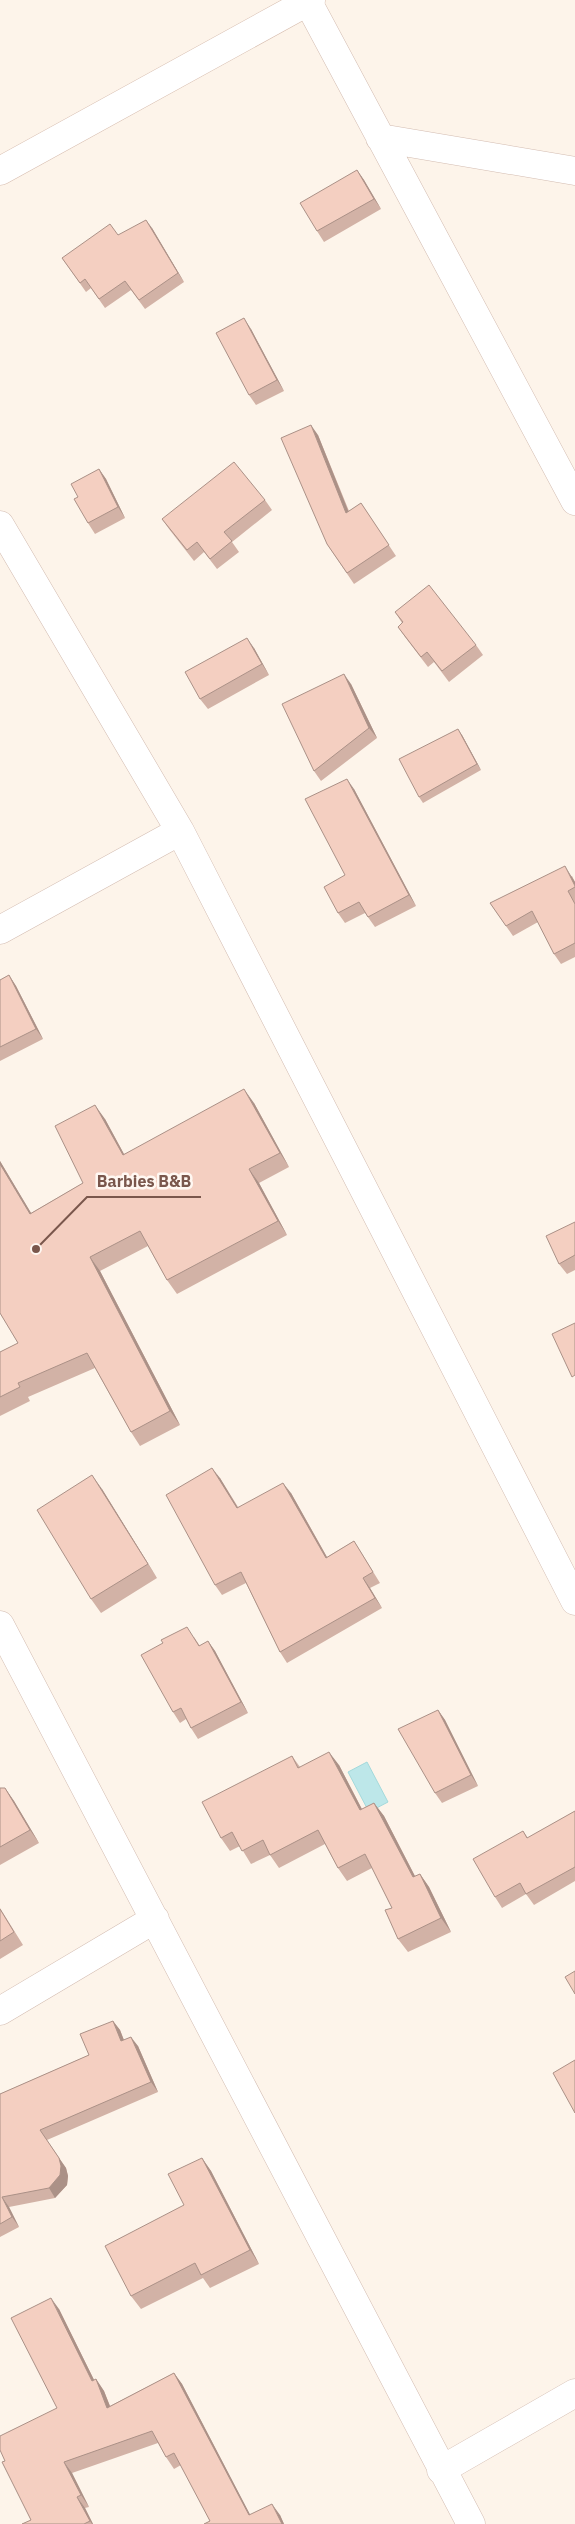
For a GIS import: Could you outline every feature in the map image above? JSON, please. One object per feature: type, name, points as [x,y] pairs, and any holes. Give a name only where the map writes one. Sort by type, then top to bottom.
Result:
[{"type":"street","points":[[0,171],[310,1],[380,138],[575,501]]},
{"type":"street","points":[[380,138],[575,171]]},
{"type":"street","points":[[0,525],[180,831],[575,1601]]},
{"type":"street","points":[[0,930],[180,831]]},
{"type":"street","points":[[0,1625],[470,2524]]},
{"type":"street","points":[[0,2012],[155,1919]]},
{"type":"street","points":[[441,2470],[575,2393]]},
{"type":"water","points":[[367,1762],[388,1802],[369,1812],[348,1772]]},
{"type":"building","points":[[357,170],[374,199],[317,231],[300,203]]},
{"type":"building","points":[[146,220],[178,273],[139,300],[125,281],[99,299],[85,279],[80,283],[62,258],[110,224],[118,235]]},
{"type":"building","points":[[244,318],[277,380],[249,395],[216,333]]},
{"type":"building","points":[[311,425],[346,513],[361,503],[389,545],[347,573],[327,544],[281,438]]},
{"type":"building","points":[[234,462],[265,500],[224,532],[232,541],[210,559],[197,542],[187,550],[162,519]]},
{"type":"building","points":[[99,469],[118,507],[88,523],[74,499],[78,497],[71,484]]},
{"type":"building","points":[[429,585],[476,645],[442,671],[427,652],[421,657],[398,627],[403,622],[395,612]]},
{"type":"building","points":[[247,638],[262,664],[200,699],[185,672]]},
{"type":"building","points":[[344,674],[369,728],[314,771],[282,704]]},
{"type":"building","points":[[458,729],[477,764],[419,797],[399,759]]},
{"type":"building","points":[[347,779],[409,895],[368,917],[359,902],[338,913],[324,887],[345,875],[305,799]]},
{"type":"building","points":[[565,866],[575,886],[568,891],[575,904],[575,943],[554,954],[532,911],[506,926],[490,903]]},
{"type":"building","points":[[9,975],[36,1029],[0,1047],[0,980]]},
{"type":"building","points":[[244,1089],[280,1153],[249,1169],[278,1221],[167,1280],[140,1231],[90,1257],[170,1411],[131,1432],[87,1353],[18,1383],[20,1387],[0,1397],[0,1352],[18,1343],[0,1313],[0,1164],[30,1214],[83,1183],[55,1126],[95,1105],[123,1155]]},
{"type":"building","points":[[575,1222],[575,1255],[559,1264],[546,1236]]},
{"type":"building","points":[[575,1323],[575,1375],[572,1377],[552,1334]]},
{"type":"building","points":[[212,1468],[237,1508],[283,1483],[326,1558],[354,1541],[373,1572],[363,1578],[375,1598],[280,1652],[241,1572],[215,1585],[166,1495]]},
{"type":"building","points":[[92,1475],[148,1564],[91,1599],[37,1510]]},
{"type":"building","points":[[187,1627],[199,1646],[208,1641],[241,1702],[191,1728],[181,1708],[173,1712],[141,1655],[163,1643],[161,1640]]},
{"type":"building","points":[[438,1710],[471,1775],[435,1793],[398,1729]]},
{"type":"building","points":[[329,1752],[360,1810],[374,1803],[413,1877],[420,1874],[441,1918],[398,1939],[385,1910],[392,1908],[365,1854],[338,1868],[318,1830],[270,1855],[263,1840],[242,1851],[232,1832],[221,1838],[202,1802],[292,1756],[298,1768]]},
{"type":"building","points":[[0,1788],[5,1788],[30,1830],[0,1847]]},
{"type":"building","points":[[575,1811],[575,1867],[526,1894],[520,1883],[495,1897],[473,1859],[523,1831],[527,1838]]},
{"type":"building","points":[[0,1909],[14,1932],[0,1941]]},
{"type":"building","points":[[575,1971],[575,1994],[565,1977]]},
{"type":"building","points":[[113,2021],[121,2041],[131,2037],[151,2082],[40,2130],[59,2158],[61,2166],[60,2175],[49,2188],[2,2197],[12,2217],[0,2224],[0,2094],[89,2055],[80,2034]]},
{"type":"building","points":[[575,2060],[575,2113],[553,2073]]},
{"type":"building","points":[[202,2158],[250,2250],[201,2275],[195,2263],[131,2296],[105,2246],[184,2205],[168,2174]]},
{"type":"building","points":[[51,2298],[92,2381],[96,2379],[107,2408],[174,2373],[249,2515],[272,2504],[282,2524],[204,2524],[210,2521],[174,2453],[166,2457],[152,2431],[64,2462],[81,2495],[77,2497],[90,2521],[84,2524],[22,2524],[31,2520],[2,2462],[5,2461],[0,2450],[0,2436],[57,2408],[11,2318]]},
{"type":"place","name":"Barbies B&B","points":[[36,1249]]}]
